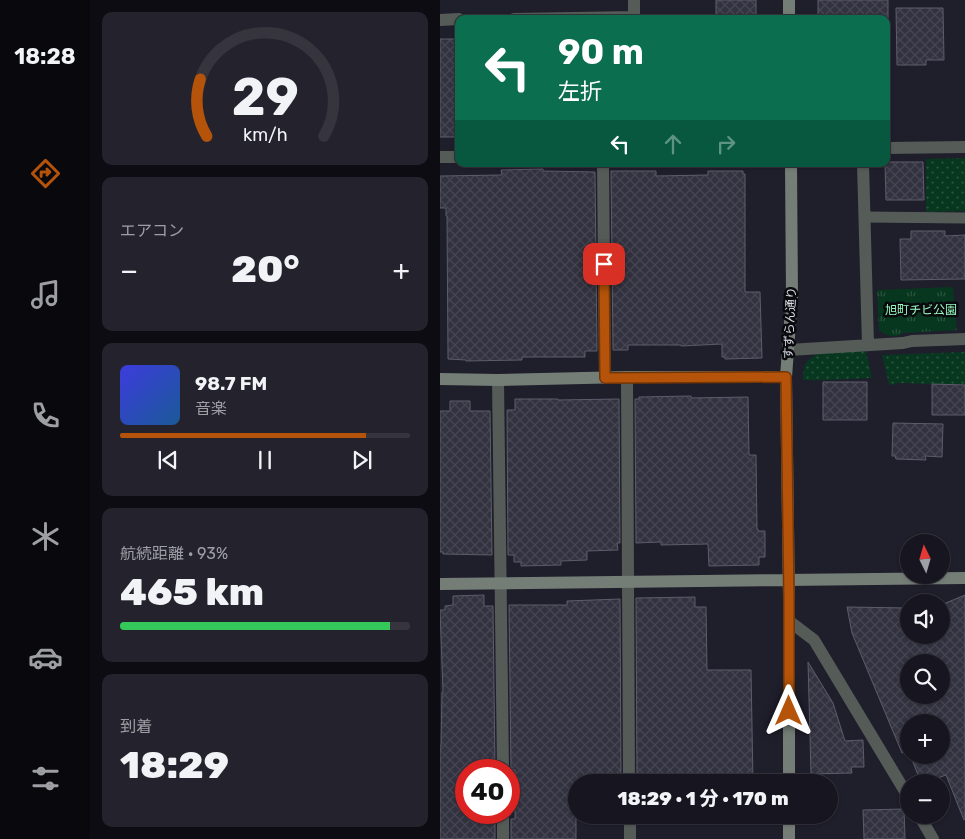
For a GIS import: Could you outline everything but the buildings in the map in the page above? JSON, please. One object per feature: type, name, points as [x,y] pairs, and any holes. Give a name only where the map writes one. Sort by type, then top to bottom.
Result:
[{"type":"street","points":[[634,0],[634,15]]},
{"type":"street","points":[[789,0],[789,15]]},
{"type":"street","points":[[440,20],[455,20]]},
{"type":"street","points":[[890,148],[965,148]]},
{"type":"street","points":[[440,157],[455,157]]},
{"type":"street","points":[[603,167],[605,378]]},
{"type":"street","name":"すずらん通り","points":[[789,774],[786,377],[792,296],[790,167]]},
{"type":"street","points":[[863,167],[868,345]]},
{"type":"street","points":[[789,350],[965,339]]},
{"type":"street","points":[[626,377],[629,774]]},
{"type":"street","points":[[440,379],[786,377]]},
{"type":"street","points":[[498,380],[502,759]]},
{"type":"street","points":[[440,584],[965,578]]},
{"type":"street","points":[[789,621],[814,640],[900,783]]},
{"type":"street","points":[[503,824],[503,839]]},
{"type":"street","points":[[630,824],[630,839]]},
{"type":"street","points":[[789,824],[789,839]]},
{"type":"street","points":[[924,824],[933,839]]},
{"type":"lane","points":[[865,217],[965,218]]},
{"type":"green space","points":[[965,158],[965,211],[926,212],[926,159]]},
{"type":"green space","name":"旭町チビ公園","points":[[953,287],[957,330],[903,333],[894,336],[879,330],[877,290]]},
{"type":"green space","points":[[822,352],[866,352],[872,378],[803,380],[807,362]]},
{"type":"green space","points":[[965,352],[965,385],[889,384],[882,355]]},
{"type":"route","points":[[604,264],[605,378],[786,377],[789,711]]}]
